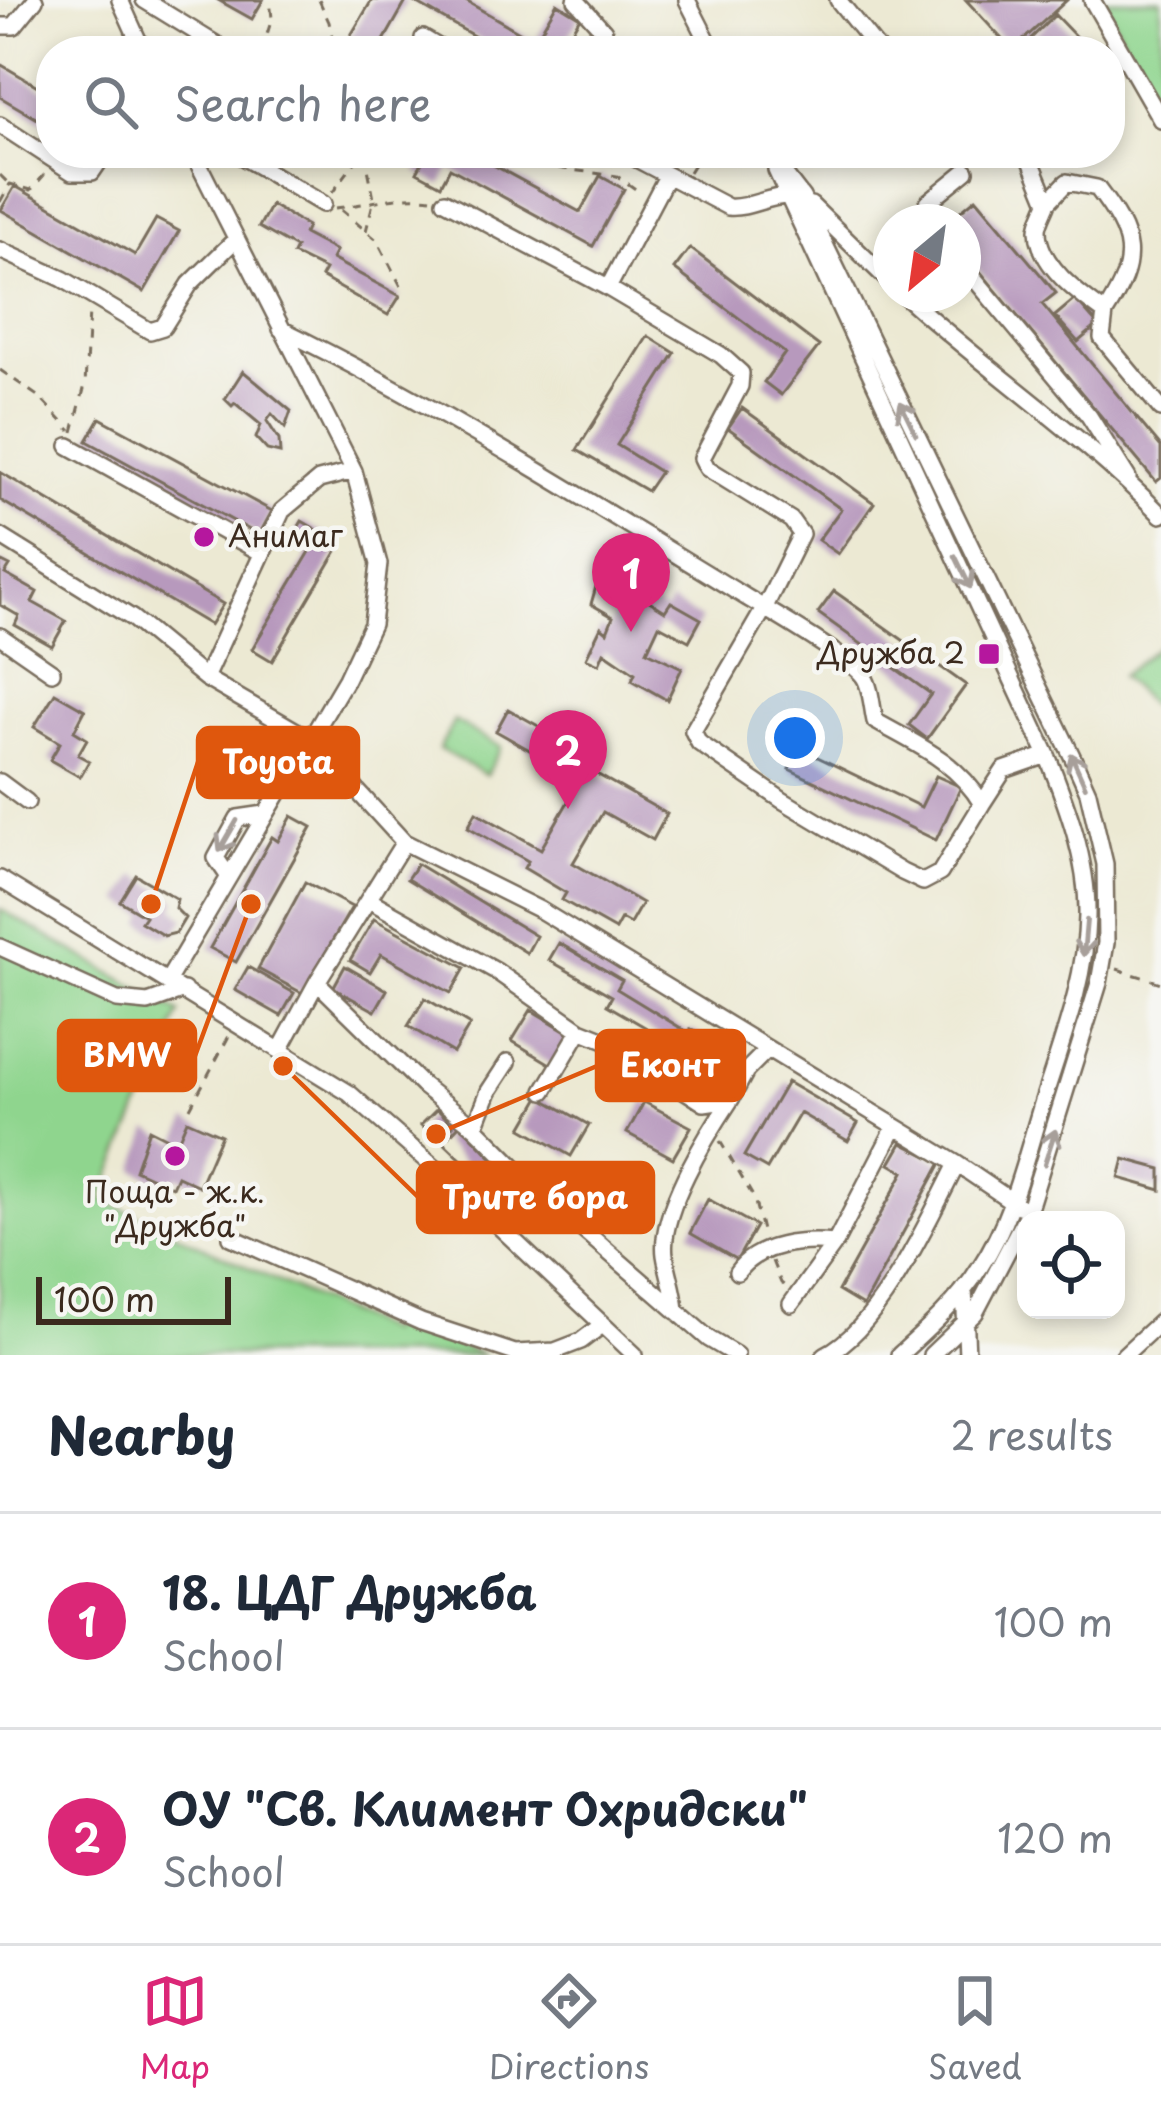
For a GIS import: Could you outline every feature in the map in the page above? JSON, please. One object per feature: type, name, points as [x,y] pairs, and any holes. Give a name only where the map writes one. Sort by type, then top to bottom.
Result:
[{"type":"street","points":[[0,26],[14,26],[35,0]]},
{"type":"street","points":[[120,0],[136,36]]},
{"type":"street","points":[[144,0],[203,36]]},
{"type":"street","points":[[575,0],[604,31]]},
{"type":"street","points":[[688,0],[705,36]]},
{"type":"street","points":[[838,0],[867,36]]},
{"type":"street","points":[[1092,0],[1113,36]]},
{"type":"street","points":[[1125,57],[1161,120]]},
{"type":"street","points":[[0,125],[36,148]]},
{"type":"street","points":[[66,168],[72,172],[95,168]]},
{"type":"street","points":[[167,980],[346,679],[372,624],[379,563],[354,471],[200,168]]},
{"type":"street","points":[[262,168],[331,207]]},
{"type":"street","points":[[652,168],[728,207],[794,196],[873,267]]},
{"type":"street","points":[[777,168],[1088,792],[1105,864],[1103,964],[1028,1211]]},
{"type":"street","points":[[1034,168],[1048,202]]},
{"type":"street","points":[[927,204],[966,171]]},
{"type":"street","points":[[608,288],[652,202],[674,180]]},
{"type":"street","points":[[1105,314],[1072,290],[1042,249],[1038,228],[1048,202],[1066,182],[1097,188],[1120,218],[1131,249],[1125,282],[1105,314],[1102,338],[1161,410]]},
{"type":"street","points":[[794,196],[1047,755],[1078,850],[1087,913],[1077,987],[997,1239],[964,1289],[899,1355]]},
{"type":"street","points":[[445,201],[608,288],[721,355],[741,374],[740,386],[701,458],[707,468],[791,520],[801,534],[764,609],[693,730],[699,743],[782,800],[922,882],[940,873],[1004,770],[1047,755]]},
{"type":"street","points":[[0,250],[63,279],[150,331],[163,327],[190,284],[235,240]]},
{"type":"street","points":[[981,287],[1089,416],[1132,486]]},
{"type":"street","points":[[923,312],[1161,514]]},
{"type":"street","points":[[281,329],[393,385],[764,609],[865,678],[875,721],[950,764],[969,781],[982,804]]},
{"type":"street","points":[[71,440],[262,553]]},
{"type":"street","points":[[205,678],[282,512],[319,480],[354,471]]},
{"type":"street","points":[[0,536],[132,618],[205,678],[310,739],[404,842],[540,910],[958,1164],[1027,1211]]},
{"type":"street","points":[[0,637],[52,672]]},
{"type":"street","points":[[0,782],[27,802]]},
{"type":"street","points":[[280,1050],[404,842]]},
{"type":"street","points":[[0,879],[350,1093],[467,1196],[627,1351]]},
{"type":"street","points":[[369,900],[496,971],[580,1030],[610,1042],[704,1103],[731,1099]]},
{"type":"street","points":[[0,946],[117,1000],[148,1003],[184,990]]},
{"type":"street","points":[[317,982],[544,1196],[710,1340],[736,1355]]},
{"type":"street","points":[[544,1091],[580,1030]]},
{"type":"street","points":[[676,1311],[665,1253],[666,1222],[746,1071],[767,1050]]},
{"type":"street","points":[[475,1127],[489,1091],[508,1062]]},
{"type":"street","points":[[795,1300],[835,1243],[895,1127]]},
{"type":"street","points":[[825,1355],[872,1317],[958,1164]]},
{"type":"street","points":[[931,1355],[964,1328],[1017,1236]]},
{"type":"street","points":[[231,1237],[421,1322],[515,1353],[555,1352],[581,1341],[602,1324]]},
{"type":"street","points":[[737,1272],[744,1262],[769,1251],[808,1240],[835,1243]]},
{"type":"street","points":[[964,1289],[967,1355]]},
{"type":"street","points":[[1124,1355],[1161,1321]]},
{"type":"path","points":[[267,36],[272,18],[270,0]]},
{"type":"path","points":[[319,0],[332,36]]},
{"type":"path","points":[[0,175],[10,184],[31,190],[47,168]]},
{"type":"path","points":[[331,207],[354,168]]},
{"type":"path","points":[[365,232],[374,199],[367,168]]},
{"type":"path","points":[[557,168],[617,176],[652,202]]},
{"type":"path","points":[[674,180],[686,168]]},
{"type":"path","points":[[0,202],[10,184]]},
{"type":"path","points":[[331,207],[415,195],[445,201]]},
{"type":"path","points":[[331,207],[377,240],[404,294]]},
{"type":"path","points":[[71,440],[85,385],[93,297]]},
{"type":"path","points":[[0,370],[39,397],[71,440]]},
{"type":"path","points":[[1103,964],[1161,983]]},
{"type":"path","points":[[190,1108],[235,1024]]},
{"type":"path","points":[[713,1133],[754,1198],[781,1283],[795,1300]]},
{"type":"green space","points":[[1103,0],[1161,0],[1161,112],[1125,36]]},
{"type":"green space","points":[[1161,644],[1161,716],[1121,676]]},
{"type":"green space","points":[[454,721],[501,747],[486,775],[439,749]]},
{"type":"green space","points":[[0,909],[180,1013],[101,1199],[387,1332],[392,1322],[484,1355],[0,1355]]},
{"type":"building","points":[[218,0],[263,0],[252,19]]},
{"type":"building","points":[[372,0],[407,0],[387,36],[351,36]]},
{"type":"building","points":[[411,0],[464,0],[526,36],[474,36]]},
{"type":"building","points":[[966,0],[1067,0],[1027,36],[999,36]]},
{"type":"building","points":[[557,3],[580,17],[569,36],[538,36]]},
{"type":"building","points":[[1055,15],[1075,36],[1033,36]]},
{"type":"building","points":[[0,64],[36,85],[36,118],[0,97]]},
{"type":"building","points":[[419,168],[450,168],[441,185],[417,172]]},
{"type":"building","points":[[450,168],[499,168],[580,212],[600,176],[624,189],[593,246]]},
{"type":"building","points":[[15,186],[135,255],[156,219],[179,231],[144,292],[1,210]]},
{"type":"building","points":[[976,198],[1056,293],[1042,304],[1161,447],[1161,478],[1156,482],[981,273],[981,204],[969,204]]},
{"type":"building","points":[[271,205],[307,226],[304,234],[336,251],[332,259],[400,296],[388,315],[321,277],[325,270],[293,254],[296,248],[259,227]]},
{"type":"building","points":[[690,248],[819,346],[781,395],[764,382],[785,353],[674,269]]},
{"type":"building","points":[[1075,299],[1098,325],[1078,342],[1055,316]]},
{"type":"building","points":[[648,336],[675,353],[617,445],[660,472],[647,491],[577,450]]},
{"type":"building","points":[[243,371],[291,411],[285,428],[272,414],[267,421],[279,440],[280,453],[267,450],[256,438],[261,425],[225,399]]},
{"type":"building","points":[[742,408],[874,503],[838,554],[818,540],[841,509],[728,428]]},
{"type":"building","points":[[100,418],[272,511],[259,535],[87,441]]},
{"type":"building","points":[[0,472],[223,604],[210,625],[0,500]]},
{"type":"building","points":[[302,521],[341,544],[272,661],[252,649],[311,550],[292,538]]},
{"type":"building","points":[[0,561],[10,566],[5,574],[37,592],[32,602],[66,621],[52,646],[15,625],[19,616],[0,605]]},
{"type":"building","points":[[597,583],[630,600],[635,592],[665,611],[671,602],[701,619],[689,641],[659,625],[647,651],[682,668],[667,700],[632,680],[635,673],[604,652],[599,664],[586,658],[601,627],[607,632],[613,617],[591,604]]},
{"type":"building","points":[[834,591],[966,685],[927,739],[909,725],[931,694],[818,613]]},
{"type":"building","points":[[55,693],[85,710],[74,731],[87,739],[78,755],[89,761],[80,777],[50,760],[60,743],[34,727]]},
{"type":"building","points":[[508,709],[558,737],[551,748],[667,814],[653,840],[603,812],[573,863],[642,903],[630,924],[621,919],[615,930],[562,900],[566,893],[524,868],[528,861],[468,827],[476,812],[541,849],[581,779],[496,731]]},
{"type":"building","points":[[799,748],[921,807],[936,776],[961,787],[936,840],[789,769]]},
{"type":"building","points":[[292,816],[312,827],[236,962],[210,948],[272,837],[278,841]]},
{"type":"building","points":[[417,864],[536,936],[527,953],[407,879]]},
{"type":"building","points":[[136,875],[177,899],[175,908],[185,918],[176,933],[164,936],[141,922],[145,916],[120,901]]},
{"type":"building","points":[[305,882],[352,907],[302,993],[258,969]]},
{"type":"building","points":[[374,919],[465,968],[451,993],[381,954],[370,972],[350,960]]},
{"type":"building","points":[[559,943],[622,980],[617,989],[715,1044],[701,1068],[682,1057],[684,1053],[669,1041],[607,1005],[612,996],[549,960]]},
{"type":"building","points":[[345,966],[387,990],[375,1011],[333,988]]},
{"type":"building","points":[[248,967],[294,993],[281,1016],[235,990]]},
{"type":"building","points":[[425,998],[470,1025],[453,1053],[408,1026]]},
{"type":"building","points":[[531,1010],[576,1037],[557,1068],[512,1041]]},
{"type":"building","points":[[787,1082],[858,1123],[848,1141],[800,1113],[767,1169],[744,1156]]},
{"type":"building","points":[[540,1097],[589,1125],[571,1156],[522,1128]]},
{"type":"building","points":[[644,1102],[691,1127],[673,1158],[627,1133]]},
{"type":"building","points":[[437,1109],[453,1125],[438,1142],[421,1125]]},
{"type":"building","name":"Поща - ж.к. \"Дружба\"","points":[[187,1120],[221,1135],[199,1186],[177,1176],[172,1187],[135,1170],[149,1129],[177,1143]]},
{"type":"building","points":[[460,1124],[542,1210],[527,1222],[443,1142]]},
{"type":"building","points":[[902,1143],[941,1163],[863,1306],[838,1291],[904,1172],[890,1164]]},
{"type":"building","points":[[1124,1159],[1161,1169],[1161,1190],[1119,1178]]},
{"type":"building","points":[[708,1199],[756,1226],[737,1260],[690,1233]]},
{"type":"place","name":"Анимаг","points":[[204,537]]},
{"type":"place","name":"18. ЦДГ Дружба","points":[[631,632]]},
{"type":"place","name":"Дружба 2","points":[[989,654]]},
{"type":"place","name":"ОУ \"Св. Климент Охридски\"","points":[[568,809]]},
{"type":"place","name":"Toyota","points":[[151,904]]},
{"type":"place","name":"BMW","points":[[251,904]]},
{"type":"place","name":"Трите бора","points":[[283,1066]]},
{"type":"place","name":"Еконт","points":[[436,1134]]},
{"type":"place","name":"Поща - ж.к. \"Дружба\"","points":[[175,1156]]}]
